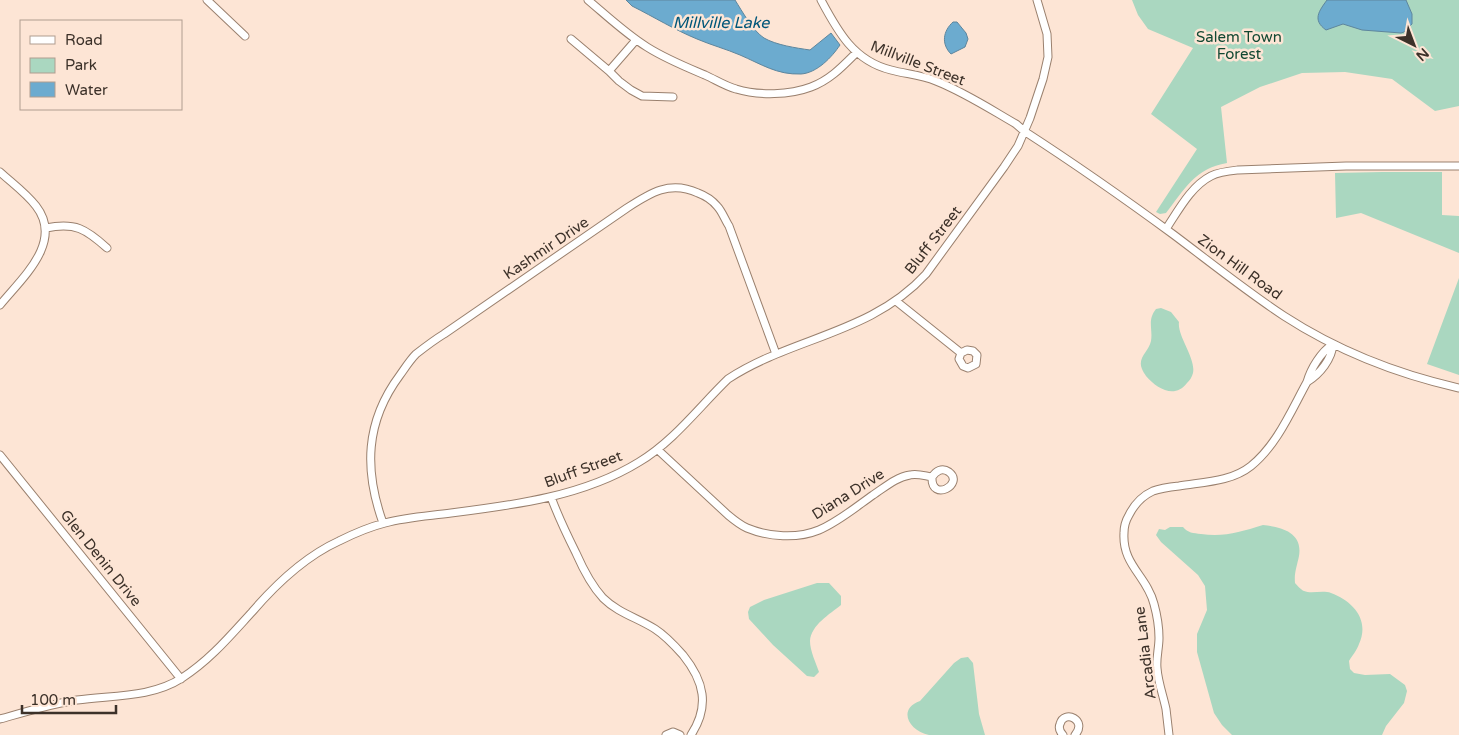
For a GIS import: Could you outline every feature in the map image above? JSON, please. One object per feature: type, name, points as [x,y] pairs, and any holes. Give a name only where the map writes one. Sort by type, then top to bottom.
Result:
[{"type":"street","points":[[207,0],[245,36]]},
{"type":"street","points":[[588,0],[636,40],[659,54],[725,85],[753,93],[790,92],[811,87],[824,81],[836,72],[856,53]]},
{"type":"street","name":"Millville Street","points":[[821,0],[844,38],[856,53],[875,65],[935,80],[1016,124],[1024,131]]},
{"type":"street","name":"Bluff Street","points":[[0,719],[77,700],[150,691],[166,686],[181,679],[214,654],[276,585],[310,557],[337,542],[383,523],[497,507],[551,497],[607,478],[627,469],[658,450],[728,380],[741,371],[776,354],[851,326],[896,301],[916,285],[947,246],[1018,146],[1043,79],[1048,57],[1047,34],[1037,0]]},
{"type":"street","points":[[571,39],[619,81],[642,96],[674,97]]},
{"type":"street","points":[[609,71],[636,40]]},
{"type":"street","name":"Zion Hill Road","points":[[1024,131],[1166,229],[1284,316],[1333,344],[1378,365],[1428,381],[1459,388]]},
{"type":"street","points":[[1166,229],[1198,185],[1209,177],[1225,171],[1346,166],[1459,166]]},
{"type":"street","points":[[0,172],[36,205],[46,228],[45,241],[36,261],[0,304]]},
{"type":"street","name":"Kashmir Drive","points":[[383,523],[370,474],[373,432],[379,411],[392,386],[414,356],[627,208],[659,190],[674,187],[688,188],[708,197],[718,207],[728,226],[776,354]]},
{"type":"street","points":[[46,228],[68,225],[77,227],[90,233],[107,248]]},
{"type":"street","points":[[896,301],[961,353]]},
{"type":"street","name":"Arcadia Lane","points":[[1168,735],[1166,711],[1157,667],[1158,620],[1154,602],[1147,586],[1125,551],[1124,530],[1126,520],[1136,503],[1153,491],[1217,480],[1229,477],[1250,467],[1266,452],[1273,442],[1307,382],[1310,372],[1326,348],[1333,344]]},
{"type":"street","name":"Diana Drive","points":[[658,450],[740,524],[761,532],[776,535],[804,534],[818,530],[832,523],[895,481],[908,475],[915,474],[932,477]]},
{"type":"street","name":"Glen Denin Drive","points":[[0,455],[181,679]]},
{"type":"street","points":[[551,497],[564,529],[586,573],[602,597],[621,612],[664,636],[680,652],[693,670],[700,683],[702,698],[698,721],[691,735]]},
{"type":"street","points":[[1063,735],[1060,732],[1059,725],[1062,719],[1068,717],[1075,718],[1079,723],[1079,730],[1075,735]]},
{"type":"street","points":[[666,735],[673,732],[680,735]]},
{"type":"green space","name":"Salem Town Forest","points":[[1132,0],[1459,0],[1459,106],[1435,111],[1392,79],[1345,72],[1302,73],[1260,87],[1221,107],[1227,163],[1206,170],[1198,175],[1185,188],[1166,213],[1160,214],[1156,212],[1197,149],[1151,114],[1193,48],[1148,29],[1138,15]]},
{"type":"green space","points":[[1442,172],[1442,215],[1459,216],[1459,253],[1361,213],[1336,218],[1335,173]]},
{"type":"green space","points":[[1459,278],[1459,375],[1427,364]]},
{"type":"green space","points":[[1161,308],[1171,312],[1179,322],[1179,328],[1193,367],[1190,380],[1182,388],[1172,391],[1155,385],[1146,376],[1141,365],[1142,358],[1151,341],[1153,313],[1156,309]]},
{"type":"green space","points":[[1263,525],[1283,529],[1298,541],[1299,556],[1295,583],[1300,589],[1307,592],[1331,593],[1346,601],[1357,612],[1361,619],[1362,635],[1349,661],[1350,669],[1354,673],[1365,675],[1390,674],[1405,685],[1407,691],[1404,703],[1386,726],[1382,735],[1232,735],[1214,713],[1197,652],[1197,634],[1207,610],[1205,586],[1198,575],[1161,542],[1156,535],[1159,529],[1165,530],[1170,527],[1183,527],[1193,533],[1218,535],[1240,532]]},
{"type":"green space","points":[[817,583],[829,583],[841,596],[841,605],[817,625],[811,635],[811,649],[819,672],[814,677],[807,676],[773,645],[749,619],[748,612],[750,607],[764,600]]},
{"type":"green space","points":[[968,657],[973,663],[979,714],[985,735],[929,735],[922,733],[911,725],[908,720],[907,714],[909,709],[920,701],[954,663],[961,658]]},
{"type":"water","name":"Millville Lake","points":[[626,0],[735,0],[756,31],[774,43],[810,50],[831,33],[840,45],[828,59],[813,71],[801,74],[784,73],[673,28],[632,6]]},
{"type":"water","points":[[1327,0],[1406,0],[1412,14],[1412,24],[1401,33],[1362,30],[1343,24],[1326,30],[1319,23],[1318,15]]},
{"type":"water","points":[[953,22],[957,22],[966,33],[968,39],[965,47],[951,54],[944,38],[947,29]]}]
